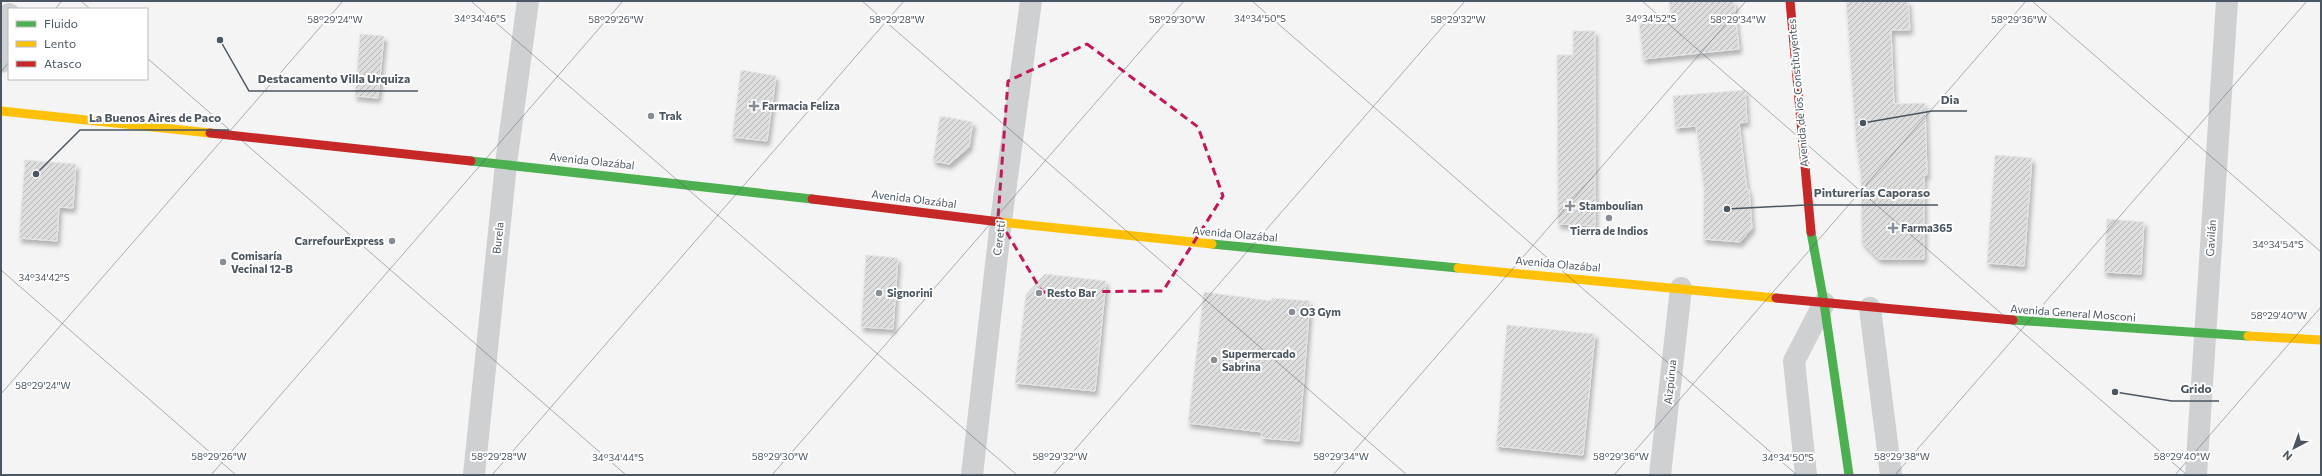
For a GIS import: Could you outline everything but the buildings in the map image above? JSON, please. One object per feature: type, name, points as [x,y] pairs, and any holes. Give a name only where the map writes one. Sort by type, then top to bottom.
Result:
[{"type":"main road","name":"Avenida de los Constituyentes","points":[[1790,1],[1809,220],[1824,303],[1848,475]]},
{"type":"main road","name":"Avenida Olazábal","points":[[1,111],[506,164],[1001,221],[1824,303]]},
{"type":"main road","name":"Avenida General Mosconi","points":[[1824,303],[1870,308],[2205,334],[2321,340]]},
{"type":"street","name":"Burela","points":[[474,475],[506,164],[528,1]]},
{"type":"street","name":"Ceretti","points":[[972,475],[1001,221],[1031,1]]},
{"type":"street","name":"Gavilán","points":[[2196,475],[2227,1]]},
{"type":"street","points":[[1,62],[8,20]]},
{"type":"street","name":"Aizpúrua","points":[[1660,475],[1681,288]]},
{"type":"street","points":[[1806,475],[1794,362],[1824,303]]},
{"type":"street","points":[[1870,308],[1891,475]]},
{"type":"highlighted area","points":[[1087,44],[1198,127],[1223,196],[1163,291],[1042,292],[998,218],[1008,81]]},
{"type":"traffic: fast","points":[[471,161],[812,199]]},
{"type":"traffic: fast","points":[[1811,232],[1824,303],[1849,475]]},
{"type":"traffic: fast","points":[[1212,244],[1458,268]]},
{"type":"traffic: fast","points":[[2013,320],[2248,336]]},
{"type":"traffic: slow","points":[[1,111],[210,133]]},
{"type":"traffic: slow","points":[[1000,222],[1212,244]]},
{"type":"traffic: slow","points":[[1458,268],[1776,298]]},
{"type":"traffic: slow","points":[[2248,336],[2321,340]]},
{"type":"traffic: jam","points":[[1790,1],[1811,232]]},
{"type":"traffic: jam","points":[[210,133],[471,161]]},
{"type":"traffic: jam","points":[[812,199],[1000,222]]},
{"type":"traffic: jam","points":[[1776,298],[2013,320]]},
{"type":"place","name":"Destacamento Villa Urquiza","points":[[220,40]]},
{"type":"place","name":"Farmacia Feliza","points":[[754,106]]},
{"type":"place","name":"Trak","points":[[651,116]]},
{"type":"place","name":"Dia","points":[[1863,123]]},
{"type":"place","name":"La Buenos Aires de Paco","points":[[36,174]]},
{"type":"place","name":"Stamboulian","points":[[1570,206]]},
{"type":"place","name":"Pinturerías Caporaso","points":[[1727,209]]},
{"type":"place","name":"Tierra de Indios","points":[[1609,218]]},
{"type":"place","name":"Farma365","points":[[1893,228]]},
{"type":"place","name":"CarrefourExpress","points":[[392,241]]},
{"type":"place","name":"Comisaría Vecinal 12-B","points":[[223,262]]},
{"type":"place","name":"Signorini","points":[[879,293]]},
{"type":"place","name":"Resto Bar","points":[[1039,293]]},
{"type":"place","name":"O3 Gym","points":[[1292,312]]},
{"type":"place","name":"Supermercado Sabrina","points":[[1214,360]]},
{"type":"place","name":"Grido","points":[[2115,392]]}]
